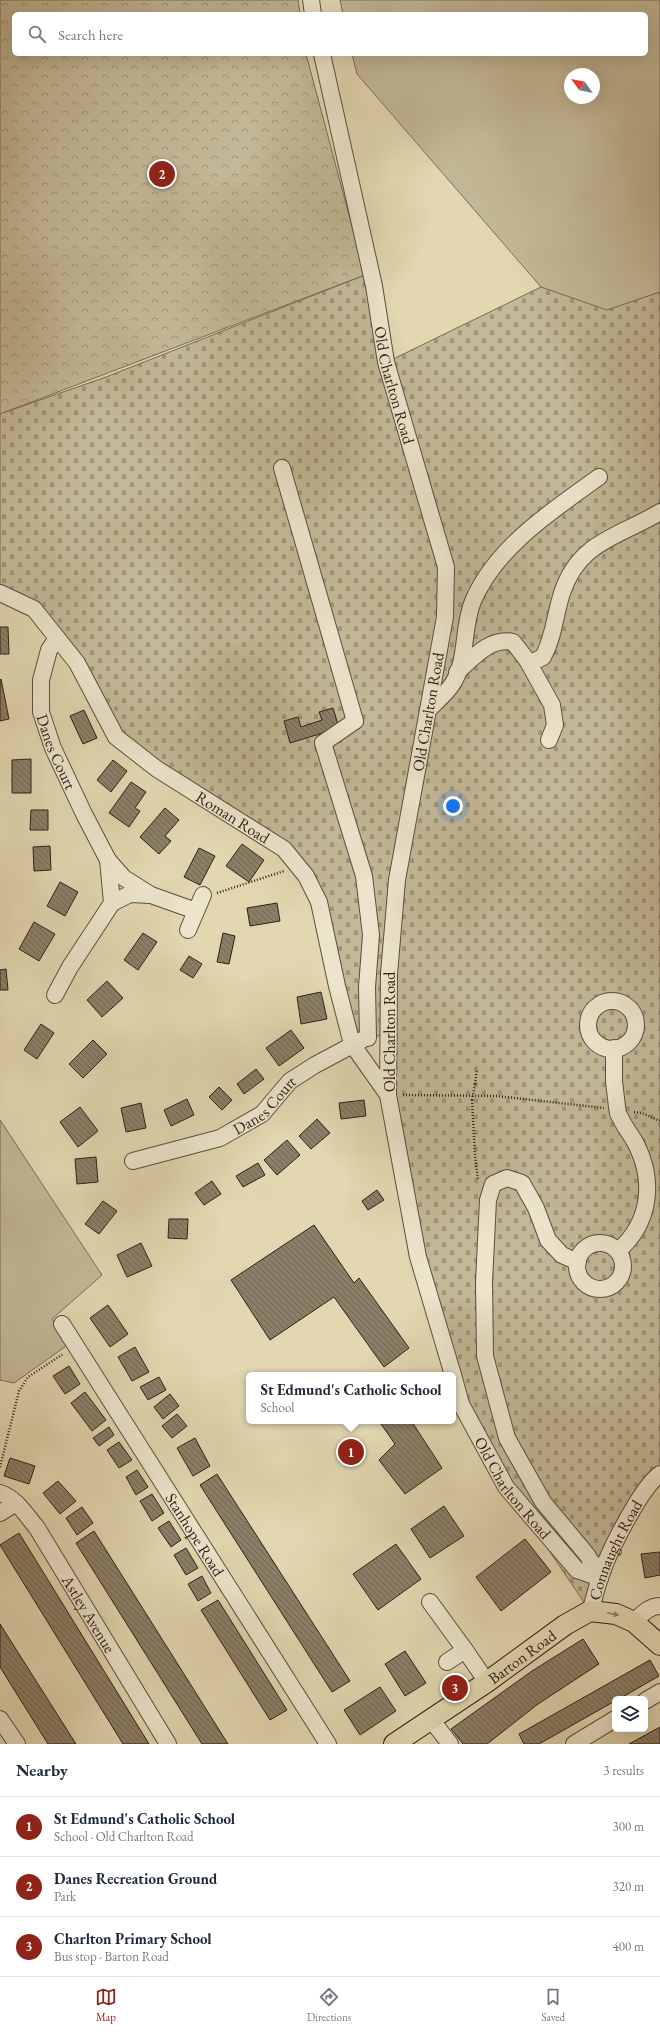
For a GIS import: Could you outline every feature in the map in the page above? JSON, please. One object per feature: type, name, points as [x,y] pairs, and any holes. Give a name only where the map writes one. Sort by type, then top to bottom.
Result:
[{"type":"main road","points":[[590,1611],[616,1614],[634,1622],[660,1645]]},
{"type":"main road","name":"Barton Road","points":[[394,1744],[430,1718],[487,1682],[564,1625],[590,1611]]},
{"type":"street","points":[[311,0],[313,12]]},
{"type":"street","name":"Old Charlton Road","points":[[322,56],[374,286],[386,362],[446,567],[445,617],[397,880],[388,974],[388,1034],[394,1095],[418,1257],[452,1372]]},
{"type":"street","points":[[282,468],[355,721],[323,743],[364,876],[371,935],[367,987],[368,1038]]},
{"type":"street","points":[[428,710],[453,684],[473,602],[489,574],[536,523],[599,477]]},
{"type":"street","points":[[527,660],[533,662],[543,657],[549,643],[562,593],[580,559],[599,543],[660,512]]},
{"type":"street","name":"Roman Road","points":[[0,593],[34,609],[77,663],[116,737],[157,769],[284,848],[306,876],[319,902],[337,986],[352,1044],[394,1095]]},
{"type":"street","name":"Danes Court","points":[[57,638],[49,650],[40,680],[41,712],[66,777],[108,860],[124,878],[150,895],[196,911]]},
{"type":"street","points":[[457,672],[479,652],[493,644],[503,640],[513,642],[527,660],[552,705],[556,725],[549,740]]},
{"type":"street","name":"Danes Court","points":[[108,860],[112,903],[130,894],[150,895]]},
{"type":"street","points":[[188,930],[203,895]]},
{"type":"street","points":[[54,995],[70,967],[112,903]]},
{"type":"street","name":"Danes Court","points":[[133,1160],[220,1138],[262,1114],[290,1081],[352,1044],[368,1038],[388,1034]]},
{"type":"street","points":[[614,1048],[614,1081],[618,1110],[635,1142],[645,1166],[648,1178],[646,1201],[642,1218],[634,1233],[618,1251]]},
{"type":"street","points":[[578,1262],[562,1256],[548,1240],[536,1208],[522,1183],[507,1178],[493,1184],[488,1200],[484,1282],[485,1356],[507,1438],[543,1502],[602,1574]]},
{"type":"street","points":[[606,1243],[618,1251],[624,1266],[619,1280],[606,1288],[591,1287],[584,1283],[577,1269],[580,1254],[591,1245],[606,1243]]},
{"type":"street","name":"Stanhope Road","points":[[62,1324],[328,1744]]},
{"type":"street","name":"Old Charlton Road","points":[[456,1386],[461,1404],[506,1487],[577,1570],[602,1574]]},
{"type":"street","name":"Connaught Road","points":[[590,1611],[602,1574],[619,1535],[644,1491],[660,1474]]},
{"type":"street","name":"Astley Avenue","points":[[0,1493],[8,1496],[16,1503],[37,1528],[168,1744]]},
{"type":"street","points":[[0,1513],[16,1503]]},
{"type":"street","points":[[430,1602],[487,1682]]},
{"type":"street","points":[[634,1622],[654,1606],[660,1606]]},
{"type":"street","points":[[447,1662],[465,1650]]},
{"type":"street","points":[[648,1699],[660,1692]]},
{"type":"street","points":[[430,1718],[450,1744]]},
{"type":"street","points":[[0,1719],[17,1744]]},
{"type":"street","points":[[574,1744],[612,1721]]},
{"type":"path","points":[[203,895],[211,895],[287,870]]},
{"type":"path","points":[[477,1069],[472,1100],[478,1179],[488,1200]]},
{"type":"path","points":[[394,1095],[496,1096],[642,1113],[660,1121]]},
{"type":"path","points":[[0,1467],[19,1391],[28,1377],[76,1347]]},
{"type":"green space","points":[[0,0],[298,0],[300,12],[12,12],[12,56],[307,56],[365,275],[0,414]]},
{"type":"green space","points":[[340,0],[660,0],[660,292],[607,311],[541,287],[357,74],[352,56],[648,56],[648,12],[343,12]]},
{"type":"green space","points":[[365,275],[387,362],[541,287],[607,310],[660,292],[660,1474],[655,1477],[590,1611],[506,1487],[461,1404],[456,1383],[456,1372],[453,1372],[388,1095],[388,1034],[368,1038],[352,1044],[319,902],[284,849],[116,737],[37,602],[0,585],[0,414],[106,377]]},
{"type":"green space","points":[[0,1120],[102,1275],[52,1319],[69,1344],[14,1383],[0,1380]]},
{"type":"building","points":[[0,627],[8,627],[9,654],[0,654]]},
{"type":"building","points":[[1,679],[9,719],[0,721],[0,680]]},
{"type":"building","points":[[333,708],[339,728],[290,743],[284,721],[298,717],[301,727],[322,720],[319,712]]},
{"type":"building","points":[[84,710],[97,738],[83,744],[70,716]]},
{"type":"building","points":[[31,759],[31,793],[12,793],[12,760]]},
{"type":"building","points":[[113,760],[127,771],[111,792],[97,780]]},
{"type":"building","points":[[131,782],[146,792],[135,808],[140,811],[129,827],[109,813]]},
{"type":"building","points":[[165,808],[179,820],[165,836],[171,841],[159,854],[140,837]]},
{"type":"building","points":[[31,810],[48,810],[48,830],[30,830]]},
{"type":"building","points":[[242,844],[264,860],[249,882],[226,866]]},
{"type":"building","points":[[50,846],[51,870],[34,871],[33,847]]},
{"type":"building","points":[[199,848],[215,856],[200,885],[184,877]]},
{"type":"building","points":[[60,882],[78,892],[65,916],[47,906]]},
{"type":"building","points":[[277,903],[280,921],[250,926],[247,908]]},
{"type":"building","points":[[34,922],[55,934],[39,961],[19,949]]},
{"type":"building","points":[[143,933],[157,942],[138,970],[124,960]]},
{"type":"building","points":[[223,933],[235,936],[229,964],[217,962]]},
{"type":"building","points":[[189,956],[202,964],[193,978],[180,970]]},
{"type":"building","points":[[6,969],[8,990],[0,990],[0,970]]},
{"type":"building","points":[[107,981],[123,998],[102,1017],[87,1000]]},
{"type":"building","points":[[321,992],[327,1019],[301,1024],[297,997]]},
{"type":"building","points":[[41,1024],[54,1033],[37,1059],[24,1050]]},
{"type":"building","points":[[291,1030],[304,1048],[279,1066],[266,1048]]},
{"type":"building","points":[[93,1040],[107,1054],[83,1078],[69,1064]]},
{"type":"building","points":[[256,1069],[264,1079],[244,1094],[237,1084]]},
{"type":"building","points":[[219,1087],[232,1100],[222,1110],[209,1097]]},
{"type":"building","points":[[187,1099],[194,1115],[171,1126],[164,1110]]},
{"type":"building","points":[[364,1100],[366,1116],[341,1119],[339,1103]]},
{"type":"building","points":[[141,1103],[146,1128],[126,1132],[121,1108]]},
{"type":"building","points":[[80,1107],[98,1131],[78,1147],[60,1122]]},
{"type":"building","points":[[317,1119],[330,1133],[311,1149],[299,1136]]},
{"type":"building","points":[[287,1140],[300,1155],[277,1175],[264,1160]]},
{"type":"building","points":[[96,1157],[98,1182],[77,1184],[75,1159]]},
{"type":"building","points":[[258,1163],[265,1175],[243,1187],[236,1176]]},
{"type":"building","points":[[212,1181],[221,1194],[204,1205],[195,1193]]},
{"type":"building","points":[[377,1190],[384,1200],[368,1210],[362,1201]]},
{"type":"building","points":[[103,1201],[117,1211],[99,1234],[85,1224]]},
{"type":"building","points":[[169,1219],[188,1219],[187,1239],[168,1238]]},
{"type":"building","points":[[314,1225],[354,1283],[359,1278],[409,1348],[384,1367],[334,1297],[270,1340],[231,1280]]},
{"type":"building","points":[[141,1243],[152,1266],[127,1277],[117,1255]]},
{"type":"building","points":[[108,1305],[128,1334],[110,1347],[90,1318]]},
{"type":"building","points":[[135,1347],[149,1372],[132,1381],[118,1357]]},
{"type":"building","points":[[69,1366],[80,1384],[65,1394],[53,1376]]},
{"type":"building","points":[[159,1377],[166,1390],[148,1400],[140,1387]]},
{"type":"building","points":[[85,1392],[106,1420],[92,1431],[71,1403]]},
{"type":"building","points":[[170,1394],[179,1406],[163,1419],[154,1407]]},
{"type":"building","points":[[177,1414],[187,1426],[172,1438],[162,1426]]},
{"type":"building","points":[[381,1424],[413,1424],[442,1468],[405,1494],[379,1460],[395,1444]]},
{"type":"building","points":[[109,1427],[114,1435],[99,1446],[93,1438]]},
{"type":"building","points":[[195,1438],[210,1466],[193,1476],[177,1448]]},
{"type":"building","points":[[119,1442],[132,1460],[119,1468],[107,1450]]},
{"type":"building","points":[[10,1458],[35,1466],[29,1484],[4,1476]]},
{"type":"building","points":[[137,1470],[148,1487],[136,1495],[126,1477]]},
{"type":"building","points":[[217,1474],[350,1681],[332,1692],[200,1485]]},
{"type":"building","points":[[58,1481],[76,1501],[60,1514],[43,1493]]},
{"type":"building","points":[[152,1494],[164,1513],[152,1521],[140,1501]]},
{"type":"building","points":[[444,1506],[464,1536],[430,1558],[411,1529]]},
{"type":"building","points":[[82,1507],[93,1523],[77,1535],[66,1518]]},
{"type":"building","points":[[169,1521],[181,1540],[171,1547],[158,1528]]},
{"type":"building","points":[[94,1531],[228,1744],[202,1744],[76,1543]]},
{"type":"building","points":[[19,1533],[149,1744],[123,1744],[0,1545]]},
{"type":"building","points":[[525,1539],[551,1572],[501,1611],[476,1577]]},
{"type":"building","points":[[396,1544],[421,1579],[378,1610],[353,1574]]},
{"type":"building","points":[[186,1548],[198,1568],[186,1575],[174,1555]]},
{"type":"building","points":[[660,1552],[660,1575],[645,1578],[641,1554]]},
{"type":"building","points":[[202,1576],[211,1593],[198,1601],[188,1584]]},
{"type":"building","points":[[218,1600],[287,1710],[270,1720],[201,1610]]},
{"type":"building","points":[[0,1624],[76,1744],[48,1744],[0,1667]]},
{"type":"building","points":[[583,1639],[599,1664],[538,1704],[487,1744],[463,1744],[451,1729],[532,1671]]},
{"type":"building","points":[[405,1651],[426,1683],[405,1696],[385,1664]]},
{"type":"building","points":[[650,1660],[659,1676],[624,1696],[612,1696],[612,1703],[539,1744],[524,1744],[519,1734]]},
{"type":"building","points":[[380,1687],[396,1711],[360,1735],[344,1710]]},
{"type":"building","points":[[660,1727],[660,1744],[629,1744]]},
{"type":"place","name":"Danes Recreation Ground","points":[[162,174]]},
{"type":"place","name":"St Edmund's Catholic School","points":[[351,1452]]},
{"type":"place","name":"Charlton Primary School","points":[[455,1688]]}]
